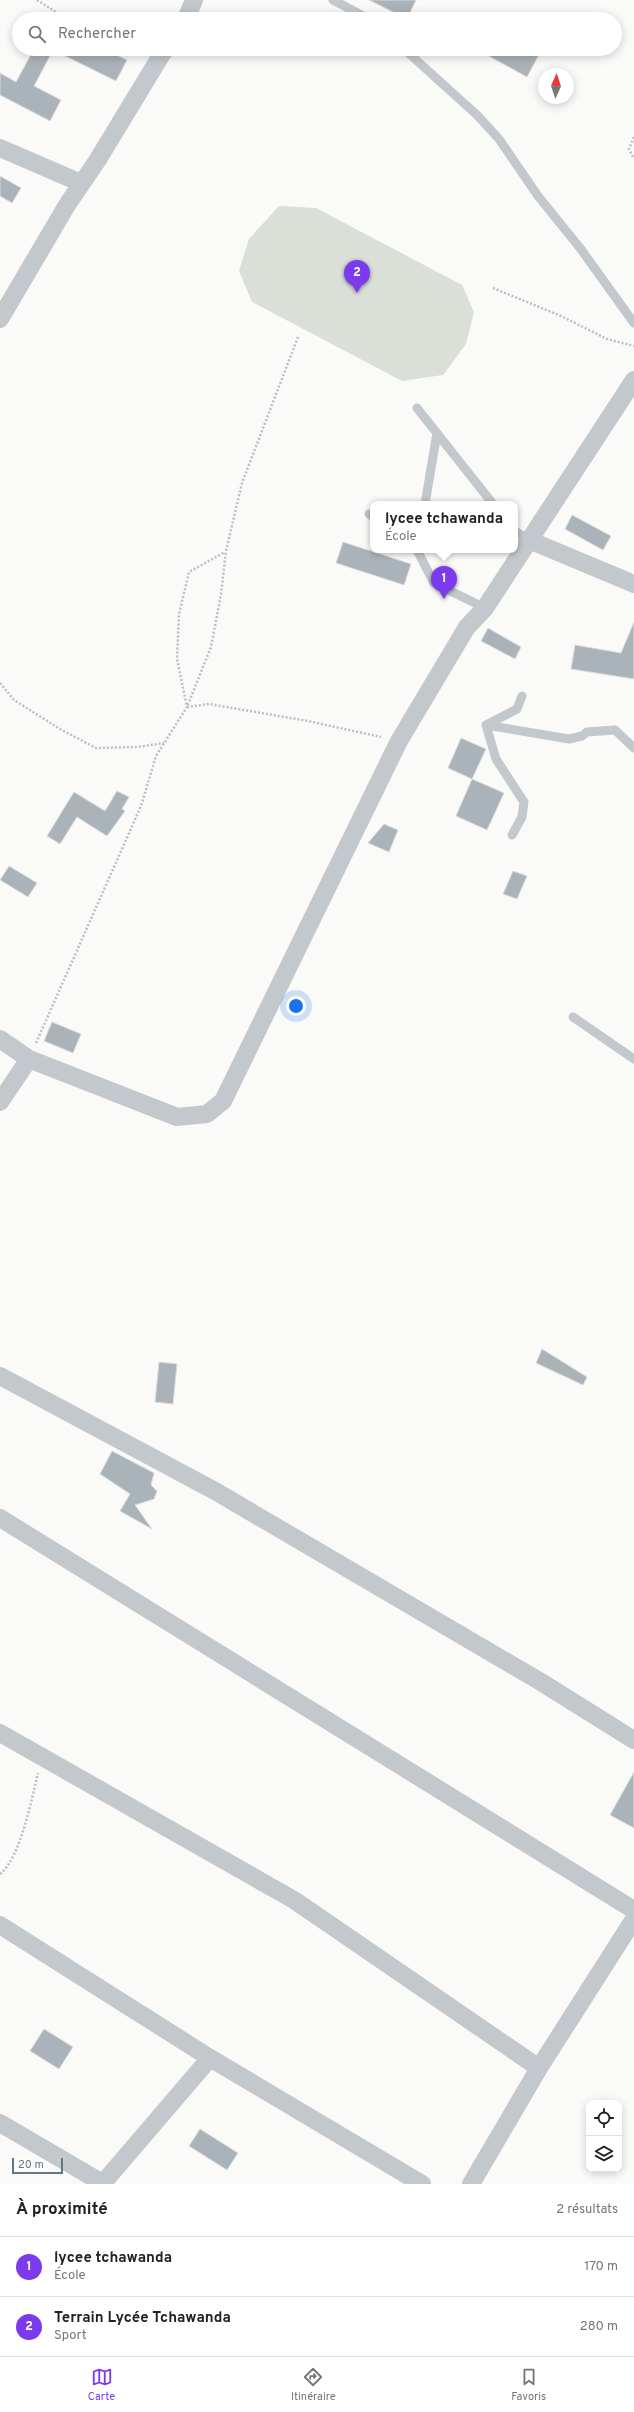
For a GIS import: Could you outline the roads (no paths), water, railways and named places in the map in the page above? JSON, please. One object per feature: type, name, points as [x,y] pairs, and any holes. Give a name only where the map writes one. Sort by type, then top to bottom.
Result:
[{"type":"street","points":[[189,12],[194,0]]},
{"type":"street","points":[[0,319],[81,183],[114,134],[161,56]]},
{"type":"street","points":[[0,148],[81,183]]},
{"type":"street","points":[[634,380],[522,535],[634,584]]},
{"type":"street","points":[[0,1039],[29,1058],[177,1117],[207,1114],[223,1101],[398,741],[467,627],[485,608],[513,553]]},
{"type":"street","points":[[0,1102],[29,1058]]},
{"type":"street","points":[[0,1376],[222,1495],[541,1682],[634,1740]]},
{"type":"street","points":[[0,1518],[634,1910]]},
{"type":"street","points":[[0,1733],[33,1750],[294,1900],[539,2068]]},
{"type":"street","points":[[471,2184],[539,2068],[634,1919]]},
{"type":"street","points":[[0,1925],[210,2058],[422,2184]]},
{"type":"street","points":[[0,2123],[104,2184],[210,2058]]},
{"type":"lane","points":[[333,0],[356,12]]},
{"type":"lane","points":[[412,56],[477,114],[499,139],[538,196],[580,248],[634,323]]},
{"type":"lane","points":[[417,408],[491,501]]},
{"type":"lane","points":[[426,501],[437,433]]},
{"type":"lane","points":[[419,553],[434,583],[485,608]]},
{"type":"lane","points":[[486,725],[517,709],[522,696]]},
{"type":"lane","points":[[486,725],[569,739],[582,736],[587,732],[615,730],[634,748]]},
{"type":"lane","points":[[486,725],[496,759],[524,802],[522,817],[512,835]]},
{"type":"lane","points":[[573,1018],[634,1059]]},
{"type":"place","name":"Terrain Lycée Tchawanda","points":[[357,293]]},
{"type":"place","name":"lycee tchawanda","points":[[444,599]]}]
